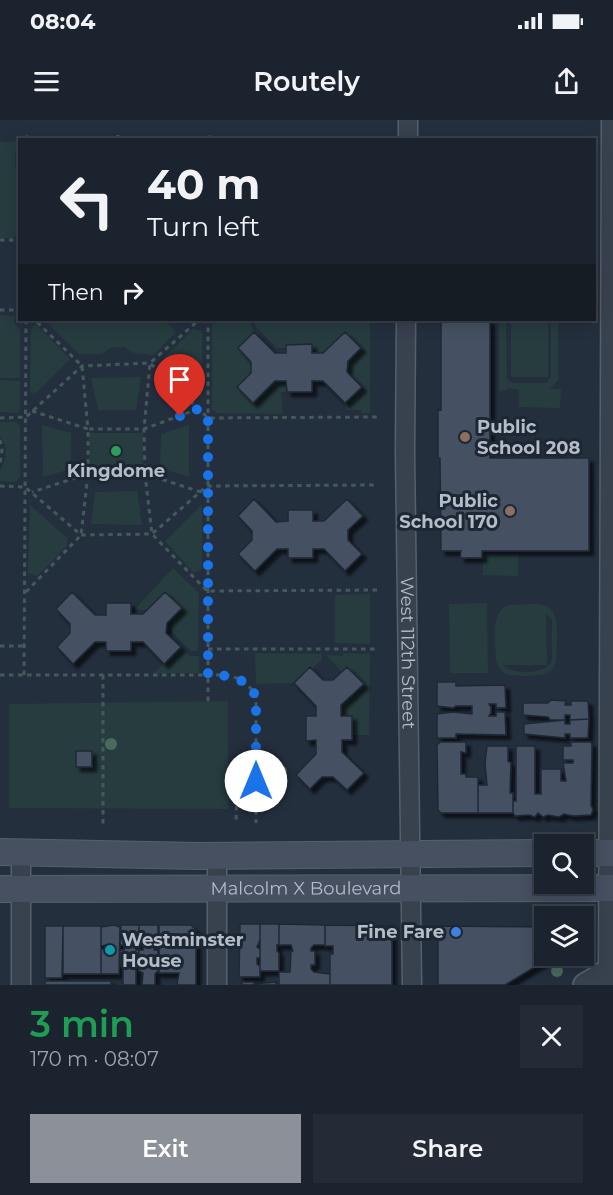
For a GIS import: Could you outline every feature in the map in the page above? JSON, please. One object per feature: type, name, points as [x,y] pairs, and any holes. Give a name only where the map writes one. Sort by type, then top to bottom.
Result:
[{"type":"main road","name":"Malcolm X Boulevard","points":[[11,853],[217,856],[534,853]]},
{"type":"main road","name":"Malcolm X Boulevard","points":[[11,889],[611,888]]},
{"type":"street","points":[[408,120],[408,138]]},
{"type":"street","points":[[585,985],[608,978],[611,888],[602,853],[611,120]]},
{"type":"street","name":"West 112th Street","points":[[406,321],[405,452],[412,985]]},
{"type":"street","points":[[11,853],[11,889],[21,985]]},
{"type":"street","points":[[217,856],[217,985]]},
{"type":"path","points":[[0,240],[18,240]]},
{"type":"path","points":[[0,310],[18,310]]},
{"type":"path","points":[[24,675],[26,321]]},
{"type":"path","points":[[25,593],[81,535],[88,474],[88,429],[82,366],[36,321]]},
{"type":"path","points":[[0,418],[26,417],[82,366],[150,363],[198,321]]},
{"type":"path","points":[[208,321],[208,701]]},
{"type":"path","points":[[150,363],[208,418],[377,417]]},
{"type":"path","points":[[150,363],[144,429],[145,474],[152,534],[207,591],[377,590]]},
{"type":"path","points":[[32,411],[88,429],[144,429],[198,409]]},
{"type":"path","points":[[0,440],[2,450],[0,464]]},
{"type":"path","points":[[32,492],[88,474],[145,474],[201,492]]},
{"type":"path","points":[[0,486],[25,486],[81,535],[152,534],[207,486],[377,485]]},
{"type":"path","points":[[0,646],[25,646]]},
{"type":"path","points":[[208,649],[378,650]]},
{"type":"path","points":[[0,675],[208,675],[233,676],[244,681],[256,697],[256,824]]},
{"type":"path","points":[[103,675],[103,825]]},
{"type":"path","points":[[225,774],[237,773],[237,824]]},
{"type":"green space","points":[[0,142],[18,142],[15,167],[18,168],[18,233],[14,238],[0,238]]},
{"type":"green space","points":[[0,315],[15,316],[14,323],[20,329],[20,378],[0,378]]},
{"type":"green space","points":[[45,321],[165,321],[176,332],[154,355],[134,353],[124,347],[110,348],[102,354],[79,354]]},
{"type":"green space","points":[[214,321],[249,321],[254,332],[238,348],[251,362],[251,373],[237,387],[253,403],[275,381],[286,381],[287,392],[281,392],[283,414],[217,413],[212,410],[212,325]]},
{"type":"green space","points":[[253,321],[370,321],[370,413],[361,413],[361,410],[346,410],[345,403],[362,387],[347,372],[348,361],[361,348],[345,332],[323,353],[312,353],[311,344],[287,345],[286,348],[277,348],[256,327]]},
{"type":"green space","points":[[499,321],[506,321],[507,379],[512,383],[546,383],[551,377],[551,321],[558,321],[558,380],[550,389],[561,389],[560,408],[519,407],[519,390],[507,388],[507,390],[499,391]]},
{"type":"green space","points":[[511,321],[548,321],[548,377],[511,377]]},
{"type":"green space","points":[[36,324],[70,359],[35,394],[30,392],[31,329]]},
{"type":"green space","points":[[193,329],[202,331],[202,394],[200,396],[163,359]]},
{"type":"green space","points":[[141,377],[136,410],[98,410],[91,378]]},
{"type":"green space","points":[[0,380],[20,381],[20,409],[17,413],[0,412]]},
{"type":"green space","points":[[0,422],[16,422],[20,426],[20,477],[16,482],[0,481],[6,448],[0,436]]},
{"type":"green space","points":[[42,425],[71,433],[71,469],[43,477]]},
{"type":"green space","points":[[189,425],[189,477],[160,468],[161,434]]},
{"type":"green space","name":"Kingdome","points":[[89,433],[143,433],[143,471],[89,470]]},
{"type":"green space","points":[[137,491],[142,525],[91,524],[95,492]]},
{"type":"green space","points":[[202,504],[202,569],[194,573],[165,541]]},
{"type":"green space","points":[[30,505],[67,538],[67,546],[37,576],[28,573]]},
{"type":"green space","points":[[483,554],[518,555],[518,576],[483,575]]},
{"type":"green space","points":[[173,568],[199,593],[198,651],[190,651],[172,631],[173,621],[182,608],[165,592],[147,610],[134,610]]},
{"type":"green space","points":[[370,594],[370,644],[335,643],[335,595]]},
{"type":"green space","points":[[487,603],[488,673],[450,673],[449,604]]},
{"type":"green space","points":[[531,604],[550,608],[556,621],[557,638],[556,662],[549,672],[519,676],[504,673],[500,669],[496,660],[495,628],[503,608],[509,605]],"holes":[[[546,613],[552,620],[552,661],[549,666],[536,671],[521,672],[503,665],[547,665]]]},
{"type":"green space","points":[[181,647],[190,656],[199,656],[199,673],[154,673]]},
{"type":"green space","points":[[255,653],[321,654],[322,659],[294,683],[256,684]]},
{"type":"green space","points":[[343,653],[370,654],[369,735],[352,735],[341,716],[341,705],[363,684],[347,667],[342,672],[326,655],[343,656]]},
{"type":"green space","points":[[228,701],[228,809],[9,808],[9,704]]},
{"type":"building","points":[[441,321],[490,321],[490,458],[589,458],[589,551],[482,551],[482,558],[460,558],[461,551],[441,551],[438,409],[441,410]]},
{"type":"building","points":[[254,332],[275,353],[286,353],[286,345],[312,344],[312,353],[323,353],[345,332],[361,348],[348,361],[347,372],[362,387],[345,403],[323,381],[312,381],[312,392],[287,392],[286,381],[275,381],[253,403],[237,387],[251,373],[251,362],[238,348]]},
{"type":"building","points":[[254,499],[276,522],[288,521],[288,510],[313,510],[313,521],[324,521],[347,499],[363,516],[348,530],[348,540],[362,554],[345,571],[324,549],[313,549],[313,558],[288,558],[288,549],[277,549],[255,571],[238,554],[252,540],[252,531],[238,516]]},
{"type":"building","points":[[72,592],[95,615],[106,615],[106,603],[131,603],[131,614],[143,614],[165,592],[182,608],[167,623],[166,633],[181,647],[164,664],[143,642],[131,642],[131,651],[106,651],[106,642],[95,642],[73,664],[57,647],[70,633],[70,624],[56,609]]},
{"type":"building","points":[[310,667],[323,680],[333,680],[347,667],[364,684],[341,705],[341,716],[352,716],[352,740],[342,740],[342,752],[364,773],[347,790],[333,777],[322,777],[310,789],[296,775],[316,754],[316,740],[306,741],[306,716],[316,716],[316,706],[294,683]]},
{"type":"building","points":[[437,682],[456,682],[456,686],[505,685],[506,708],[496,708],[496,704],[489,704],[491,713],[489,716],[496,716],[496,712],[505,712],[506,735],[456,734],[456,738],[437,738],[437,714],[453,712],[472,714],[472,706],[453,708],[437,706]]},
{"type":"building","points":[[551,700],[566,701],[565,705],[571,705],[571,701],[588,701],[589,719],[570,720],[570,715],[565,715],[565,720],[550,720],[548,717],[523,715],[523,703],[548,703]]},
{"type":"building","points":[[589,719],[588,738],[570,738],[570,734],[565,734],[565,738],[524,734],[524,724],[565,720],[565,724],[570,724],[570,720]]},
{"type":"building","points":[[440,742],[466,742],[466,753],[461,752],[461,774],[466,774],[466,777],[478,777],[478,813],[441,813],[438,810],[437,745]]},
{"type":"building","points":[[571,742],[591,742],[592,745],[591,805],[593,810],[591,815],[564,814],[559,817],[548,815],[543,817],[538,813],[535,817],[515,816],[513,801],[516,801],[516,746],[535,746],[535,794],[541,794],[541,769],[561,769],[561,781],[566,781],[563,763],[573,763],[573,760],[563,760],[563,746],[571,746]]},
{"type":"building","points":[[487,746],[508,746],[513,813],[478,813],[478,785],[487,785],[485,763]]},
{"type":"building","points":[[76,751],[92,751],[92,767],[76,767]]},
{"type":"building","points":[[240,924],[260,924],[260,940],[257,947],[260,949],[260,958],[257,958],[257,964],[260,966],[260,977],[239,977]]},
{"type":"building","points":[[260,924],[279,924],[277,951],[279,971],[260,971]]},
{"type":"building","points":[[279,924],[325,925],[325,945],[314,945],[311,948],[311,951],[315,951],[315,965],[311,965],[311,969],[314,972],[330,974],[330,985],[279,985],[279,972],[290,972],[291,951],[293,951],[291,945],[279,945]]},
{"type":"building","name":"Westminster House","points":[[114,925],[120,927],[119,974],[101,974],[101,949],[107,949],[107,945],[101,946],[101,927]]},
{"type":"building","points":[[121,925],[139,925],[139,944],[136,944],[136,950],[139,950],[139,965],[136,967],[136,985],[123,985],[120,950],[124,950],[124,945],[120,945]]},
{"type":"building","points":[[139,925],[158,925],[158,944],[154,944],[154,950],[158,950],[155,985],[142,985],[143,973],[139,971],[139,966],[142,965],[142,958],[139,958],[139,950],[143,950],[143,944],[139,944]]},
{"type":"building","points":[[159,925],[191,925],[196,930],[196,985],[177,985],[179,973],[159,973]]},
{"type":"building","points":[[325,925],[392,926],[392,985],[330,985],[330,954],[333,954],[333,946],[325,946]]},
{"type":"building","points":[[45,926],[63,926],[62,978],[45,978]]},
{"type":"building","points":[[63,926],[101,926],[101,974],[63,974]]},
{"type":"building","points":[[438,926],[534,927],[534,966],[536,966],[505,985],[438,985]]},
{"type":"building","points":[[45,981],[111,981],[111,985],[45,985]]},
{"type":"building","points":[[242,982],[254,982],[254,984],[276,982],[276,985],[242,985]]},
{"type":"place","name":"Public School 208","points":[[465,437]]},
{"type":"place","name":"Kingdome","points":[[116,451]]},
{"type":"place","name":"Public School 170","points":[[510,511]]},
{"type":"place","name":"Fine Fare","points":[[456,932]]},
{"type":"place","name":"Westminster House","points":[[110,950]]},
{"type":"route","points":[[180,416],[198,409],[208,418],[208,675],[233,676],[244,681],[256,697],[256,781]]}]
